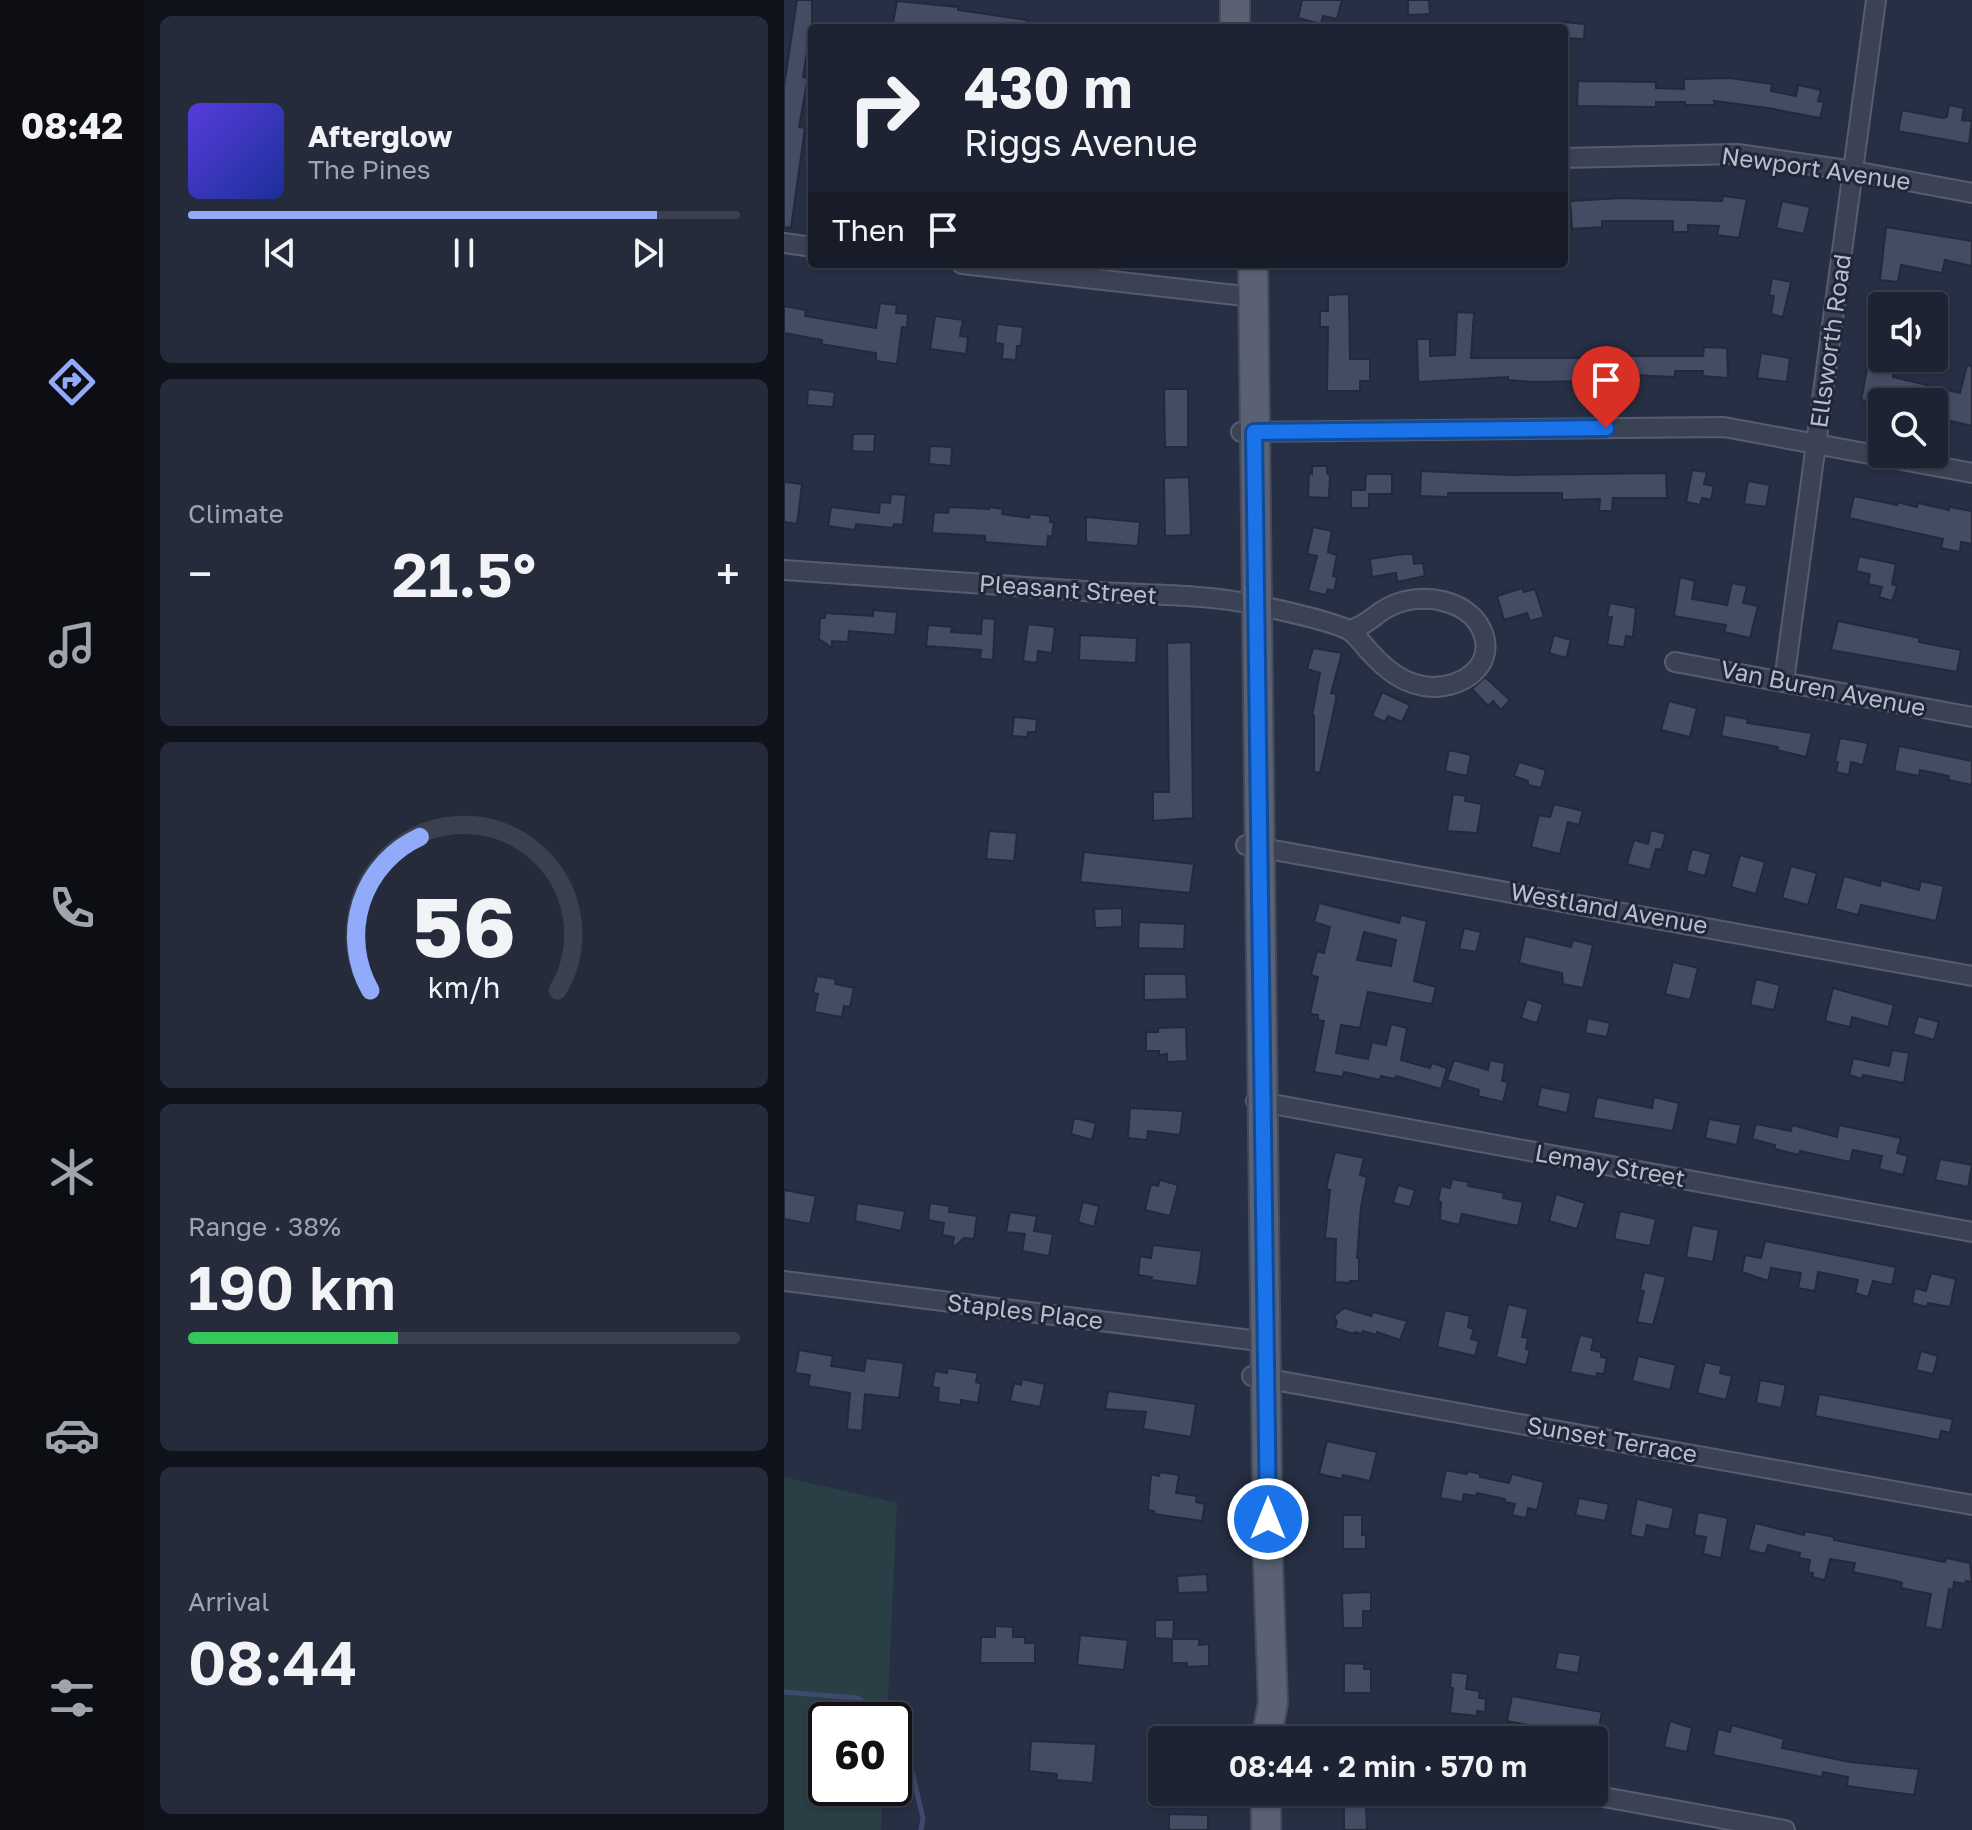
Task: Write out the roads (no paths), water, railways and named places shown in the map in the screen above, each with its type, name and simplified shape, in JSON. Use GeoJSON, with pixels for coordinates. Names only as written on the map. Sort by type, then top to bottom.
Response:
{"type":"FeatureCollection","features":[{"type":"Feature","properties":{"kind":"main road"},"geometry":{"type":"LineString","coordinates":[[1235,0],[1235,24]]}},
{"type":"Feature","properties":{"kind":"main road"},"geometry":{"type":"LineString","coordinates":[[1248,0],[1249,24]]}},
{"type":"Feature","properties":{"kind":"main road"},"geometry":{"type":"LineString","coordinates":[[1239,268],[1246,297],[1259,1342],[1274,1726]]}},
{"type":"Feature","properties":{"kind":"main road"},"geometry":{"type":"LineString","coordinates":[[1246,297],[1252,268]]}},
{"type":"Feature","properties":{"kind":"main road"},"geometry":{"type":"LineString","coordinates":[[1266,1806],[1266,1830]]}},
{"type":"Feature","properties":{"kind":"street","name":"Ellsworth Road"},"geometry":{"type":"LineString","coordinates":[[1784,681],[1876,0]]}},
{"type":"Feature","properties":{"kind":"street","name":"Newport Avenue"},"geometry":{"type":"LineString","coordinates":[[1568,158],[1738,154],[1972,193]]}},
{"type":"Feature","properties":{"kind":"street"},"geometry":{"type":"LineString","coordinates":[[784,243],[808,246]]}},
{"type":"Feature","properties":{"kind":"street"},"geometry":{"type":"LineString","coordinates":[[996,268],[1246,297]]}},
{"type":"Feature","properties":{"kind":"street"},"geometry":{"type":"LineString","coordinates":[[1248,432],[1724,427],[1972,473]]}},
{"type":"Feature","properties":{"kind":"street","name":"Pleasant Street"},"geometry":{"type":"LineString","coordinates":[[784,570],[1249,603],[1349,630]]}},
{"type":"Feature","properties":{"kind":"street"},"geometry":{"type":"LineString","coordinates":[[1440,600],[1456,605],[1479,624],[1484,638],[1484,653],[1479,667],[1460,681],[1439,687],[1419,685],[1401,679],[1385,668],[1349,630],[1368,623],[1382,610],[1401,602],[1440,600]]}},
{"type":"Feature","properties":{"kind":"street","name":"Van Buren Avenue"},"geometry":{"type":"LineString","coordinates":[[1675,662],[1972,717]]}},
{"type":"Feature","properties":{"kind":"street","name":"Westland Avenue"},"geometry":{"type":"LineString","coordinates":[[1253,846],[1972,976]]}},
{"type":"Feature","properties":{"kind":"street","name":"Lemay Street"},"geometry":{"type":"LineString","coordinates":[[1256,1101],[1972,1232]]}},
{"type":"Feature","properties":{"kind":"street","name":"Staples Place"},"geometry":{"type":"LineString","coordinates":[[784,1281],[1259,1342]]}},
{"type":"Feature","properties":{"kind":"street","name":"Sunset Terrace"},"geometry":{"type":"LineString","coordinates":[[1260,1377],[1972,1505]]}},
{"type":"Feature","properties":{"kind":"street"},"geometry":{"type":"LineString","coordinates":[[1608,1798],[1785,1830]]}},
{"type":"Feature","properties":{"kind":"waterway"},"geometry":{"type":"LineString","coordinates":[[784,1692],[858,1698],[864,1702]]}},
{"type":"Feature","properties":{"kind":"waterway"},"geometry":{"type":"LineString","coordinates":[[912,1772],[923,1818],[921,1830]]}}]}
